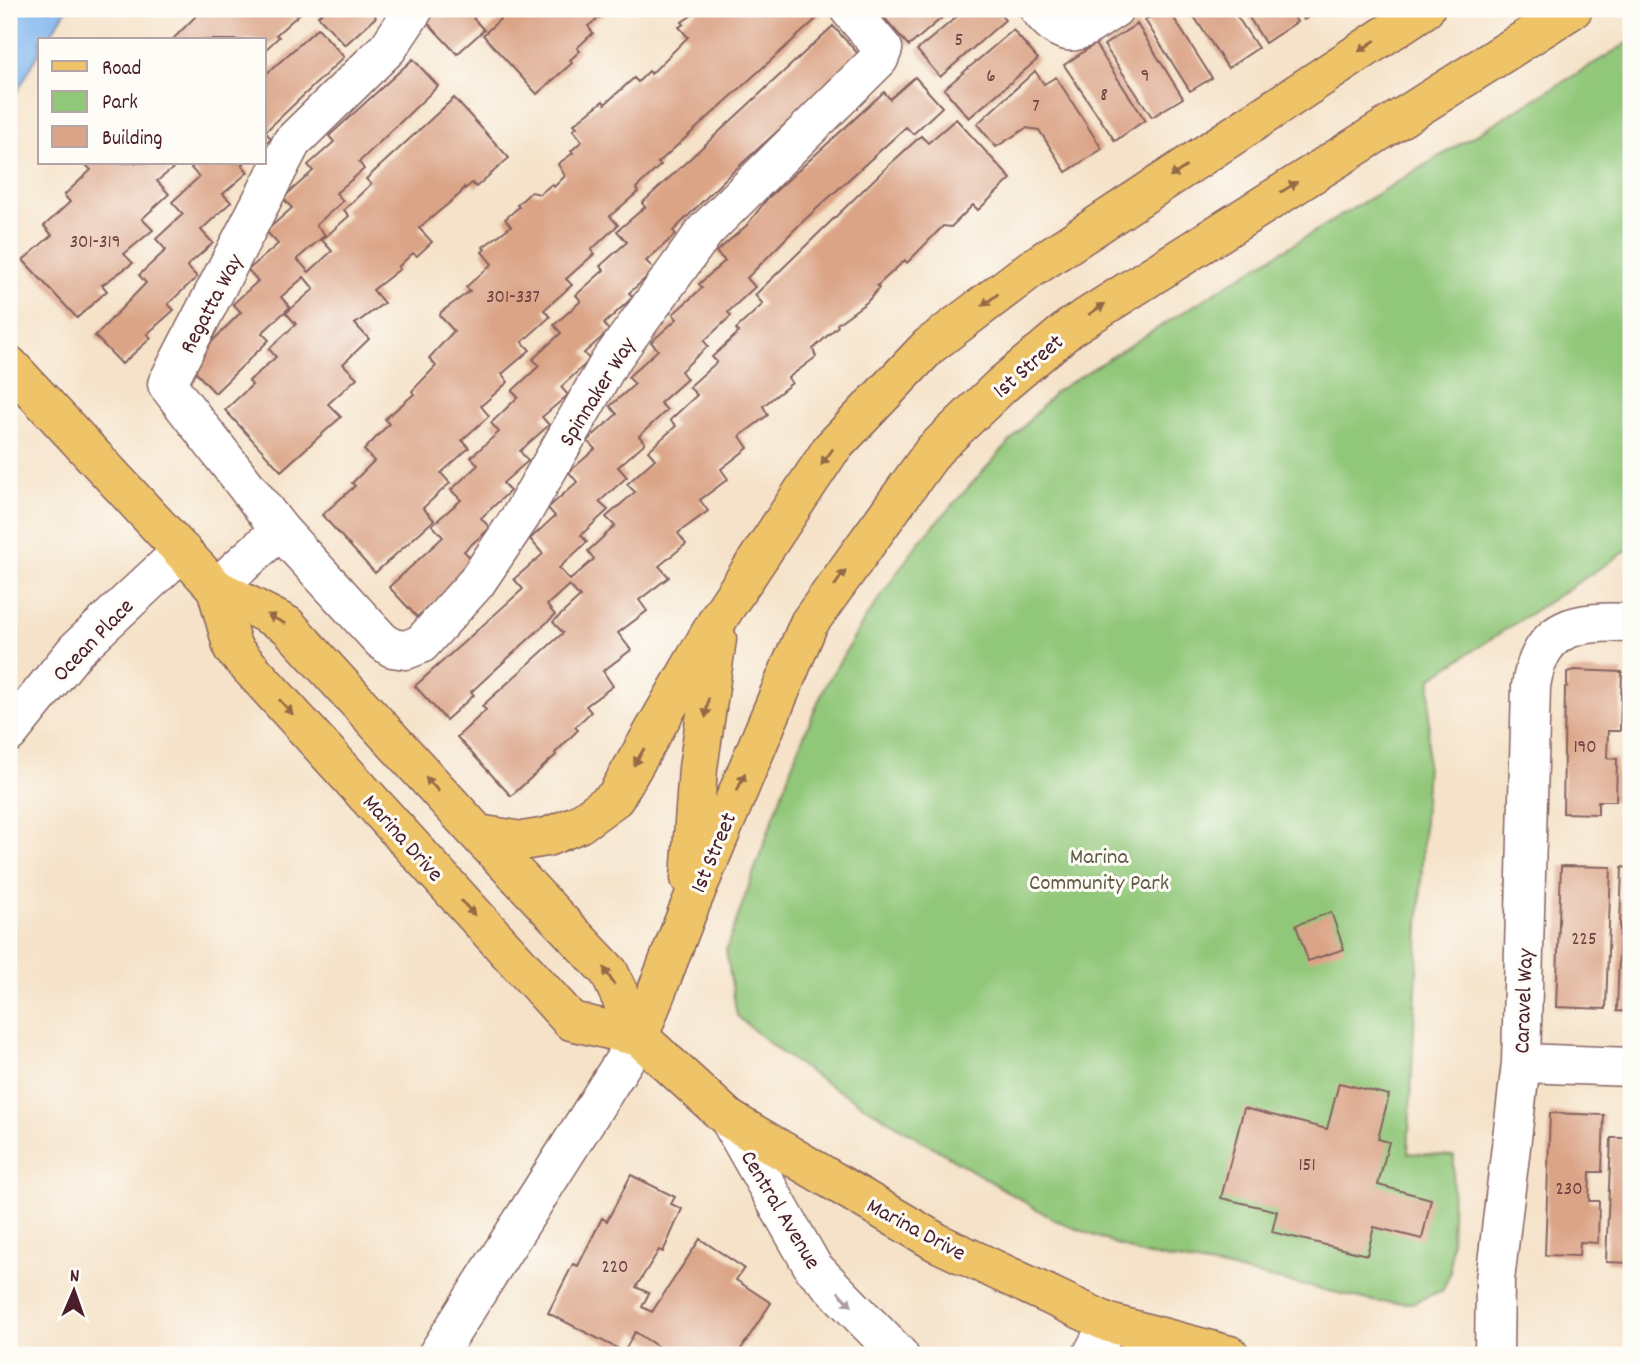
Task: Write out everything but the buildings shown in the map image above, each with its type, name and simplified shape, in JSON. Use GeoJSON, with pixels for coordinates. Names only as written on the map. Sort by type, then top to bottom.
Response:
{"type":"FeatureCollection","features":[{"type":"Feature","properties":{"kind":"main road","name":"1st Street"},"geometry":{"type":"LineString","coordinates":[[687,913],[698,768],[720,616],[831,449],[929,345],[1031,269],[1424,9]]}},
{"type":"Feature","properties":{"kind":"main road","name":"1st Street"},"geometry":{"type":"LineString","coordinates":[[639,1037],[687,913],[809,623],[934,450],[1002,385],[1071,327],[1573,9]]}},
{"type":"Feature","properties":{"kind":"main road","name":"Marina Drive"},"geometry":{"type":"LineString","coordinates":[[9,365],[216,588],[287,625],[478,834],[609,972],[639,1037],[729,1119],[1101,1339],[1230,1355]]}},
{"type":"Feature","properties":{"kind":"main road","name":"Marina Drive"},"geometry":{"type":"LineString","coordinates":[[216,588],[233,649],[571,1021],[639,1037]]}},
{"type":"Feature","properties":{"kind":"main road"},"geometry":{"type":"LineString","coordinates":[[478,834],[522,841],[547,837],[579,824],[615,798],[720,616]]}},
{"type":"Feature","properties":{"kind":"street","name":"Regatta Way"},"geometry":{"type":"LineString","coordinates":[[280,530],[167,384],[292,142],[388,48],[414,9]]}},
{"type":"Feature","properties":{"kind":"street","name":"Spinnaker Way"},"geometry":{"type":"LineString","coordinates":[[280,530],[381,640],[392,648],[405,650],[421,644],[477,583],[521,516],[609,363],[705,230],[879,59],[883,49],[849,9]]}},
{"type":"Feature","properties":{"kind":"street"},"geometry":{"type":"LineString","coordinates":[[1039,9],[1055,29],[1068,32],[1078,31],[1114,9]]}},
{"type":"Feature","properties":{"kind":"street"},"geometry":{"type":"LineString","coordinates":[[216,588],[280,530]]}},
{"type":"Feature","properties":{"kind":"street","name":"Ocean Place"},"geometry":{"type":"LineString","coordinates":[[9,733],[76,650],[182,551]]}},
{"type":"Feature","properties":{"kind":"street","name":"Caravel Way"},"geometry":{"type":"LineString","coordinates":[[1493,1355],[1495,1280],[1521,1063],[1531,686],[1534,666],[1544,647],[1559,633],[1578,624],[1631,623]]}},
{"type":"Feature","properties":{"kind":"street","name":"1st Street"},"geometry":{"type":"LineString","coordinates":[[437,1355],[639,1037]]}},
{"type":"Feature","properties":{"kind":"street"},"geometry":{"type":"LineString","coordinates":[[1521,1063],[1631,1067]]}},
{"type":"Feature","properties":{"kind":"street","name":"Central Avenue"},"geometry":{"type":"LineString","coordinates":[[729,1119],[814,1267],[899,1355]]}},
{"type":"Feature","properties":{"kind":"green space","name":"Marina Community Park"},"geometry":{"type":"Polygon","coordinates":[[[1631,41],[1631,548],[1431,678],[1408,1153],[1454,1156],[1450,1273],[1443,1290],[1412,1303],[1378,1302],[1225,1268],[1141,1254],[1055,1220],[826,1083],[780,1052],[737,1016],[726,950],[796,754],[825,686],[865,619],[918,543],[1055,392],[1254,268],[1631,41]]]}},
{"type":"Feature","properties":{"kind":"water"},"geometry":{"type":"Polygon","coordinates":[[[9,9],[67,9],[48,38],[38,38],[38,55],[9,106],[9,9]]]}}]}
